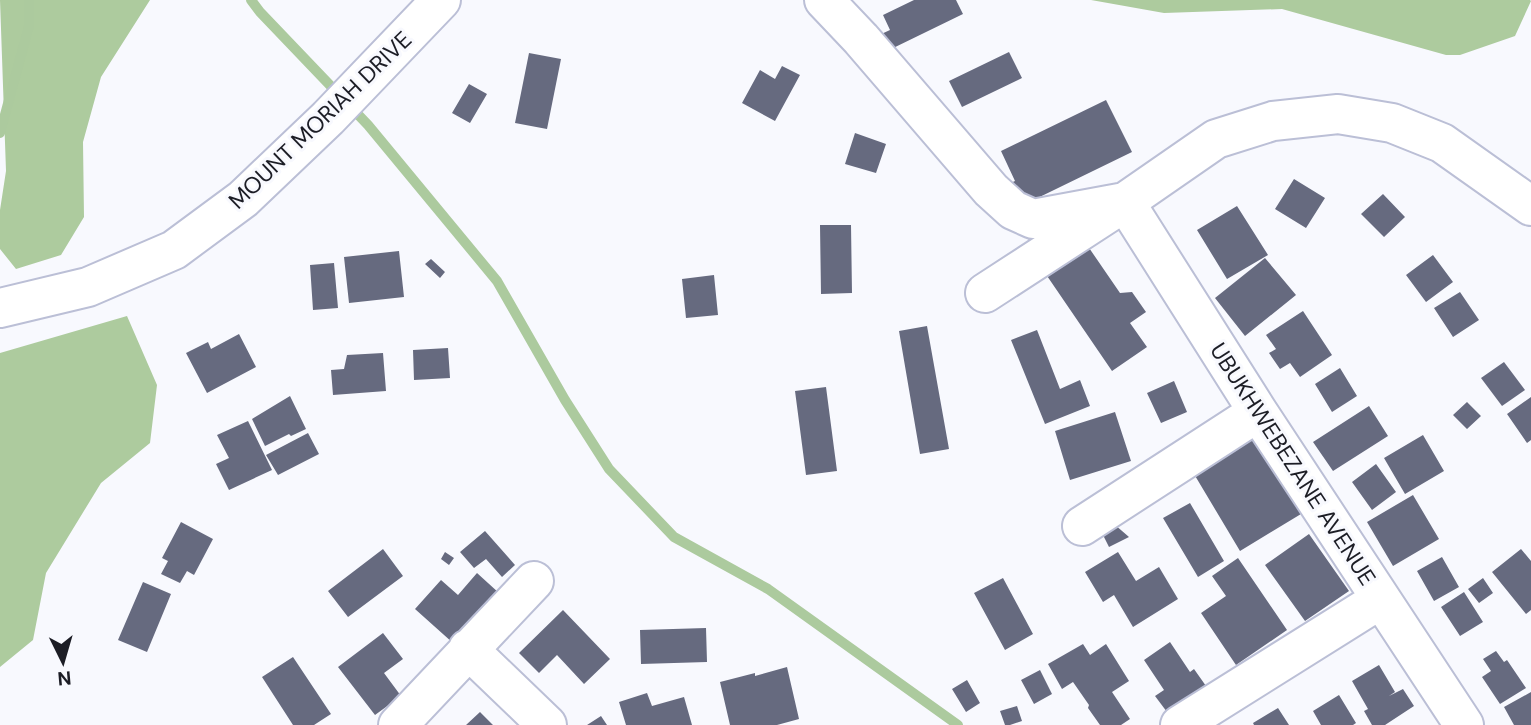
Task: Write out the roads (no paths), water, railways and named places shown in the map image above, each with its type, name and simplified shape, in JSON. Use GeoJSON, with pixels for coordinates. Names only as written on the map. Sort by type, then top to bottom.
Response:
{"type":"FeatureCollection","features":[{"type":"Feature","properties":{"kind":"street","name":"MOUNT MORIAH DRIVE"},"geometry":{"type":"LineString","coordinates":[[0,307],[88,287],[174,250],[243,199],[328,118],[441,0]]}},
{"type":"Feature","properties":{"kind":"street"},"geometry":{"type":"LineString","coordinates":[[824,0],[861,38],[991,190],[1013,210],[1033,219],[1125,202]]}},
{"type":"Feature","properties":{"kind":"street"},"geometry":{"type":"LineString","coordinates":[[985,293],[1216,139],[1273,121],[1338,114],[1392,123],[1442,144],[1531,206]]}},
{"type":"Feature","properties":{"kind":"street","name":"UBUKHWEBEZANE AVENUE"},"geometry":{"type":"LineString","coordinates":[[1125,202],[1258,412],[1464,725]]}},
{"type":"Feature","properties":{"kind":"street"},"geometry":{"type":"LineString","coordinates":[[1082,526],[1258,412]]}},
{"type":"Feature","properties":{"kind":"street"},"geometry":{"type":"LineString","coordinates":[[398,725],[534,581]]}},
{"type":"Feature","properties":{"kind":"street"},"geometry":{"type":"LineString","coordinates":[[1180,725],[1381,598]]}},
{"type":"Feature","properties":{"kind":"street"},"geometry":{"type":"LineString","coordinates":[[468,649],[547,725]]}},
{"type":"Feature","properties":{"kind":"waterway"},"geometry":{"type":"LineString","coordinates":[[0,133],[29,26],[29,0]]}},
{"type":"Feature","properties":{"kind":"waterway"},"geometry":{"type":"LineString","coordinates":[[251,0],[368,125],[497,281],[565,400],[609,469],[674,537],[768,589],[958,725]]}}]}
